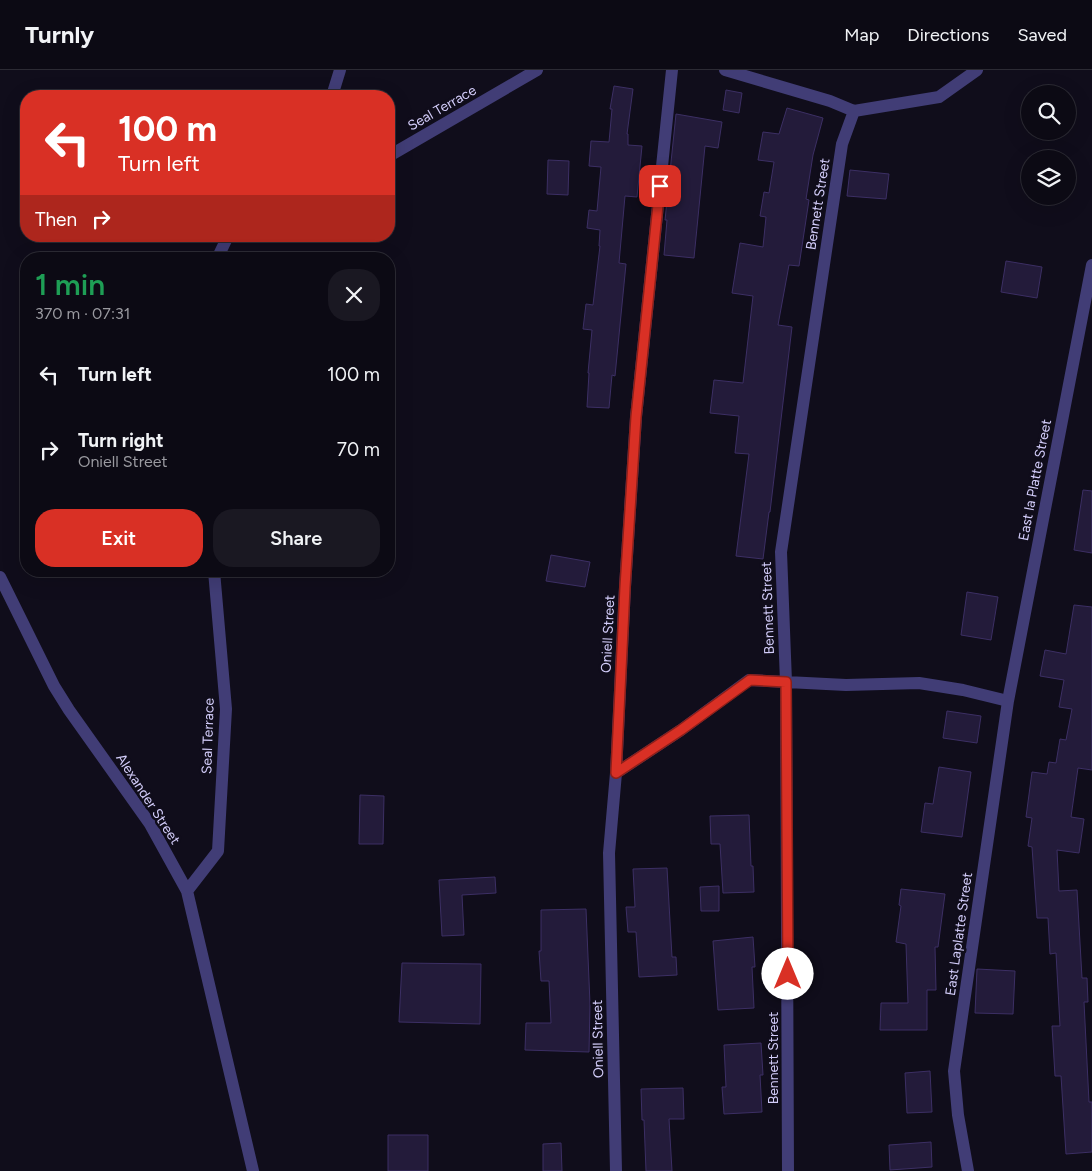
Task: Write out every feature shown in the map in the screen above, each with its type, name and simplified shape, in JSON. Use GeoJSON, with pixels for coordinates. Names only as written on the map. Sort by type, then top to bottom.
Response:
{"type":"FeatureCollection","features":[{"type":"Feature","properties":{"kind":"street"},"geometry":{"type":"LineString","coordinates":[[334,90],[340,70]]}},
{"type":"Feature","properties":{"kind":"street","name":"Seal Terrace"},"geometry":{"type":"LineString","coordinates":[[395,153],[537,70]]}},
{"type":"Feature","properties":{"kind":"street","name":"Oniell Street"},"geometry":{"type":"LineString","coordinates":[[616,1171],[609,853],[616,773],[636,417],[672,70]]}},
{"type":"Feature","properties":{"kind":"street"},"geometry":{"type":"LineString","coordinates":[[725,70],[830,101],[854,111],[939,97],[977,70]]}},
{"type":"Feature","properties":{"kind":"street","name":"Bennett Street"},"geometry":{"type":"LineString","coordinates":[[788,1171],[786,682],[781,552],[842,144],[854,111]]}},
{"type":"Feature","properties":{"kind":"street","name":"East la Platte Street"},"geometry":{"type":"LineString","coordinates":[[1008,701],[1092,265]]}},
{"type":"Feature","properties":{"kind":"street","name":"Seal Terrace"},"geometry":{"type":"LineString","coordinates":[[187,892],[218,852],[226,709],[215,577]]}},
{"type":"Feature","properties":{"kind":"street","name":"Alexander Street"},"geometry":{"type":"LineString","coordinates":[[0,578],[54,686],[150,824],[187,892],[253,1171]]}},
{"type":"Feature","properties":{"kind":"street"},"geometry":{"type":"LineString","coordinates":[[616,773],[681,730],[750,680],[846,685],[918,683],[963,690],[1008,701]]}},
{"type":"Feature","properties":{"kind":"street","name":"East Laplatte Street"},"geometry":{"type":"LineString","coordinates":[[968,1171],[958,1115],[954,1071],[1008,701]]}},
{"type":"Feature","properties":{"kind":"building"},"geometry":{"type":"Polygon","coordinates":[[[614,86],[633,89],[627,134],[628,145],[642,146],[637,197],[625,196],[619,263],[626,264],[615,376],[612,375],[609,408],[587,407],[592,330],[583,329],[586,304],[593,305],[600,246],[600,230],[587,228],[589,210],[597,211],[601,167],[589,166],[591,141],[609,142],[612,109],[610,109],[614,86]]]}},
{"type":"Feature","properties":{"kind":"building"},"geometry":{"type":"Polygon","coordinates":[[[726,90],[742,93],[739,113],[723,110],[726,90]]]}},
{"type":"Feature","properties":{"kind":"building"},"geometry":{"type":"Polygon","coordinates":[[[787,108],[823,118],[813,155],[806,199],[809,200],[799,266],[789,265],[778,325],[792,327],[763,559],[736,556],[749,454],[735,453],[739,416],[710,413],[714,380],[743,383],[753,296],[732,293],[740,243],[763,247],[766,217],[760,216],[764,192],[769,193],[774,162],[758,160],[763,132],[779,134],[787,108]]]}},
{"type":"Feature","properties":{"kind":"building"},"geometry":{"type":"Polygon","coordinates":[[[676,114],[722,122],[718,148],[705,146],[694,258],[664,255],[667,220],[665,220],[676,114]]]}},
{"type":"Feature","properties":{"kind":"building"},"geometry":{"type":"Polygon","coordinates":[[[548,160],[569,161],[568,195],[547,194],[548,160]]]}},
{"type":"Feature","properties":{"kind":"building"},"geometry":{"type":"Polygon","coordinates":[[[850,170],[889,174],[886,199],[847,196],[850,170]]]}},
{"type":"Feature","properties":{"kind":"building"},"geometry":{"type":"Polygon","coordinates":[[[1006,261],[1042,267],[1037,298],[1001,292],[1006,261]]]}},
{"type":"Feature","properties":{"kind":"building"},"geometry":{"type":"Polygon","coordinates":[[[1083,490],[1092,491],[1092,553],[1074,550],[1083,490]]]}},
{"type":"Feature","properties":{"kind":"building"},"geometry":{"type":"Polygon","coordinates":[[[551,555],[590,562],[585,587],[546,581],[551,555]]]}},
{"type":"Feature","properties":{"kind":"building"},"geometry":{"type":"Polygon","coordinates":[[[967,592],[998,597],[991,640],[961,635],[967,592]]]}},
{"type":"Feature","properties":{"kind":"building"},"geometry":{"type":"Polygon","coordinates":[[[1074,605],[1092,607],[1092,770],[1078,768],[1071,817],[1084,819],[1079,853],[1057,850],[1059,891],[1077,890],[1082,978],[1087,978],[1088,1002],[1084,1002],[1089,1102],[1092,1102],[1092,1152],[1066,1154],[1061,1076],[1055,1076],[1052,1026],[1060,1026],[1056,953],[1050,954],[1048,918],[1037,918],[1032,847],[1028,846],[1032,818],[1026,817],[1032,772],[1047,774],[1049,762],[1056,763],[1060,739],[1066,740],[1072,709],[1059,707],[1064,680],[1040,676],[1045,650],[1066,654],[1074,605]]]}},
{"type":"Feature","properties":{"kind":"building"},"geometry":{"type":"Polygon","coordinates":[[[947,711],[981,716],[977,743],[943,738],[947,711]]]}},
{"type":"Feature","properties":{"kind":"building"},"geometry":{"type":"Polygon","coordinates":[[[939,767],[971,772],[962,837],[921,832],[925,803],[933,804],[939,767]]]}},
{"type":"Feature","properties":{"kind":"building"},"geometry":{"type":"Polygon","coordinates":[[[360,795],[384,796],[383,844],[359,844],[360,795]]]}},
{"type":"Feature","properties":{"kind":"building"},"geometry":{"type":"Polygon","coordinates":[[[749,815],[754,892],[723,893],[720,844],[711,844],[710,816],[749,815]]]}},
{"type":"Feature","properties":{"kind":"building"},"geometry":{"type":"Polygon","coordinates":[[[667,868],[672,957],[676,957],[677,975],[639,977],[636,932],[628,932],[626,907],[635,907],[633,869],[667,868]]]}},
{"type":"Feature","properties":{"kind":"building"},"geometry":{"type":"Polygon","coordinates":[[[495,877],[496,893],[462,895],[464,935],[442,936],[439,880],[495,877]]]}},
{"type":"Feature","properties":{"kind":"building"},"geometry":{"type":"Polygon","coordinates":[[[719,886],[719,911],[701,911],[700,887],[719,886]]]}},
{"type":"Feature","properties":{"kind":"building"},"geometry":{"type":"Polygon","coordinates":[[[901,889],[945,894],[938,947],[935,947],[936,990],[927,990],[927,1030],[880,1030],[881,1003],[908,1003],[906,944],[896,942],[901,906],[899,905],[901,889]]]}},
{"type":"Feature","properties":{"kind":"building"},"geometry":{"type":"Polygon","coordinates":[[[586,909],[590,1004],[589,1052],[525,1050],[526,1023],[551,1023],[549,981],[541,981],[539,951],[541,951],[541,910],[586,909]]]}},
{"type":"Feature","properties":{"kind":"building"},"geometry":{"type":"Polygon","coordinates":[[[753,937],[755,967],[752,967],[754,1008],[718,1010],[713,941],[753,937]]]}},
{"type":"Feature","properties":{"kind":"building"},"geometry":{"type":"Polygon","coordinates":[[[402,963],[481,964],[480,1024],[399,1022],[402,963]]]}},
{"type":"Feature","properties":{"kind":"building"},"geometry":{"type":"Polygon","coordinates":[[[977,969],[1015,971],[1013,1014],[975,1013],[977,969]]]}},
{"type":"Feature","properties":{"kind":"building"},"geometry":{"type":"Polygon","coordinates":[[[761,1043],[763,1075],[760,1075],[762,1112],[724,1114],[722,1087],[726,1087],[724,1045],[761,1043]]]}},
{"type":"Feature","properties":{"kind":"building"},"geometry":{"type":"Polygon","coordinates":[[[930,1071],[932,1112],[907,1113],[905,1073],[930,1071]]]}},
{"type":"Feature","properties":{"kind":"building"},"geometry":{"type":"Polygon","coordinates":[[[683,1088],[684,1119],[669,1119],[672,1171],[646,1171],[641,1089],[683,1088]]]}},
{"type":"Feature","properties":{"kind":"building"},"geometry":{"type":"Polygon","coordinates":[[[388,1135],[428,1135],[428,1171],[388,1171],[388,1135]]]}},
{"type":"Feature","properties":{"kind":"building"},"geometry":{"type":"Polygon","coordinates":[[[931,1142],[932,1167],[890,1170],[889,1145],[931,1142]]]}},
{"type":"Feature","properties":{"kind":"building"},"geometry":{"type":"Polygon","coordinates":[[[561,1143],[562,1171],[543,1171],[543,1144],[561,1143]]]}},
{"type":"Feature","properties":{"kind":"route"},"geometry":{"type":"LineString","coordinates":[[660,186],[636,417],[616,773],[681,730],[750,680],[786,682],[788,974]]}}]}
